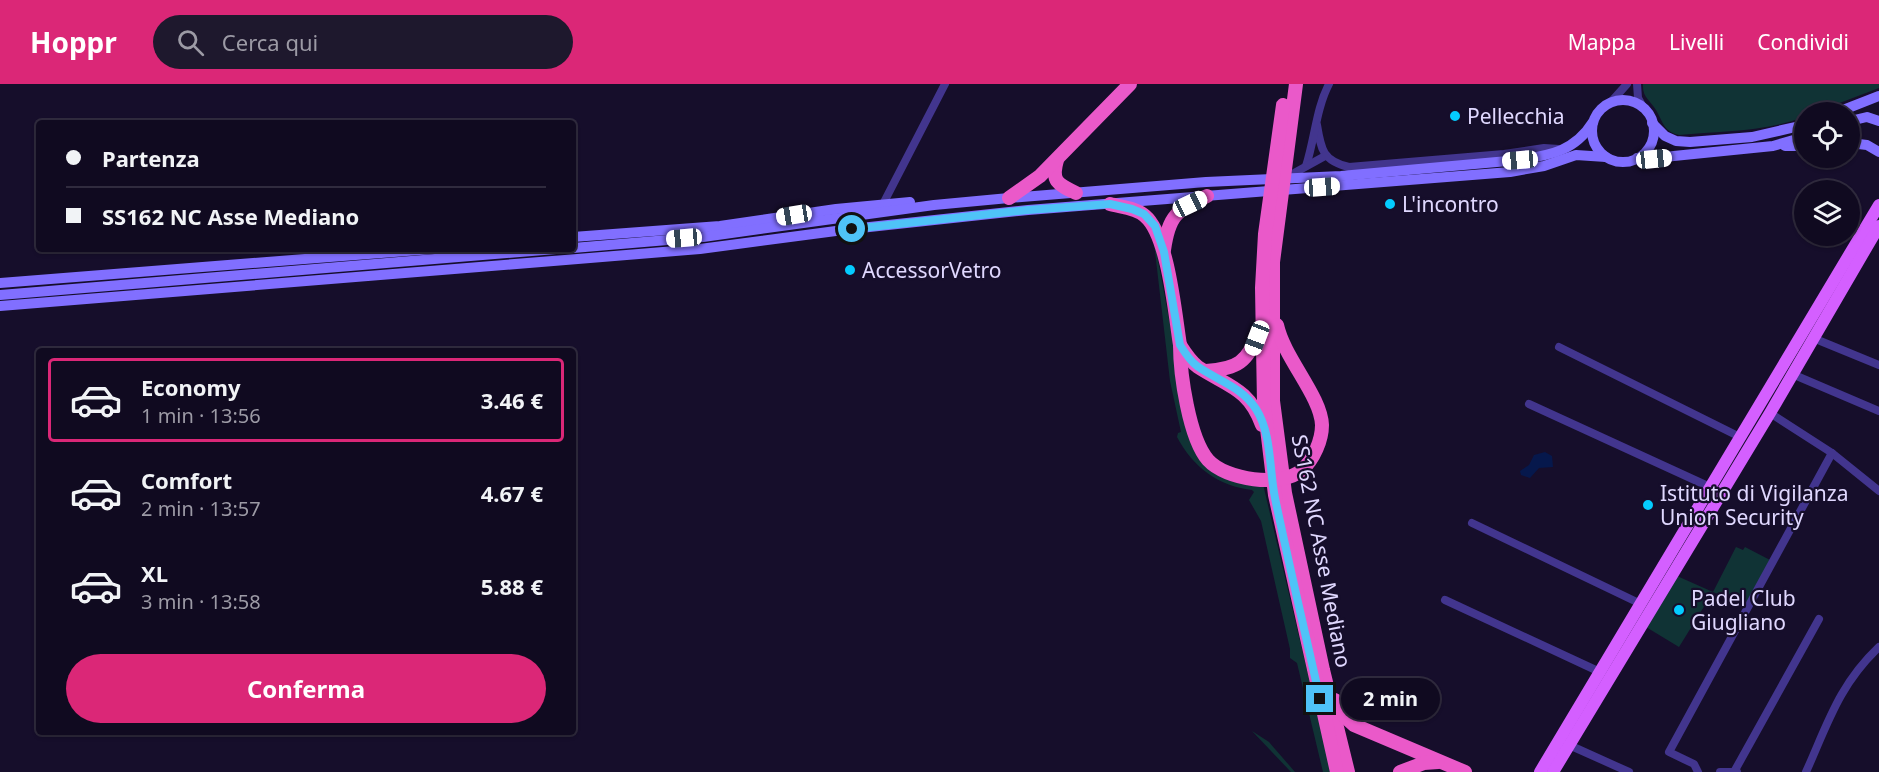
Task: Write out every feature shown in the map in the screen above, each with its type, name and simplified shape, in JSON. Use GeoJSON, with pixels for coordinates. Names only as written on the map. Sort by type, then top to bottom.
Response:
{"type":"FeatureCollection","features":[{"type":"Feature","properties":{"kind":"highway"},"geometry":{"type":"LineString","coordinates":[[1009,198],[1028,186],[1057,160],[1130,84]]}},
{"type":"Feature","properties":{"kind":"highway","name":"SS162 NC Asse Mediano"},"geometry":{"type":"LineString","coordinates":[[1287,84],[1284,134],[1270,235],[1261,326],[1267,439],[1275,465],[1337,772]]}},
{"type":"Feature","properties":{"kind":"highway","name":"SS162 NC Asse Mediano"},"geometry":{"type":"LineString","coordinates":[[1284,134],[1296,84]]}},
{"type":"Feature","properties":{"kind":"highway"},"geometry":{"type":"LineString","coordinates":[[1292,104],[1301,84]]}},
{"type":"Feature","properties":{"kind":"highway"},"geometry":{"type":"LineString","coordinates":[[1057,160],[1054,173],[1056,180],[1062,186],[1076,192]]}},
{"type":"Feature","properties":{"kind":"highway"},"geometry":{"type":"LineString","coordinates":[[1164,252],[1167,229],[1171,220],[1179,211],[1207,196]]}},
{"type":"Feature","properties":{"kind":"highway"},"geometry":{"type":"LineString","coordinates":[[1110,204],[1144,214],[1155,226],[1164,252],[1180,345],[1188,412],[1197,439],[1208,459],[1224,472],[1245,479],[1276,479],[1301,471],[1310,461],[1320,438],[1322,424],[1319,410],[1284,346],[1276,320],[1272,290]]}},
{"type":"Feature","properties":{"kind":"highway","name":"SS162 NC Asse Mediano"},"geometry":{"type":"LineString","coordinates":[[1270,235],[1275,465]]}},
{"type":"Feature","properties":{"kind":"highway"},"geometry":{"type":"LineString","coordinates":[[1206,370],[1223,370],[1237,365],[1247,357],[1261,326]]}},
{"type":"Feature","properties":{"kind":"highway"},"geometry":{"type":"LineString","coordinates":[[1180,345],[1198,367],[1231,384],[1245,395],[1257,411],[1267,439]]}},
{"type":"Feature","properties":{"kind":"highway","name":"SS162 NC Asse Mediano"},"geometry":{"type":"LineString","coordinates":[[1280,494],[1348,772]]}},
{"type":"Feature","properties":{"kind":"highway"},"geometry":{"type":"LineString","coordinates":[[1323,670],[1337,704],[1345,717],[1354,725],[1465,772]]}},
{"type":"Feature","properties":{"kind":"highway"},"geometry":{"type":"LineString","coordinates":[[1400,772],[1424,763],[1440,762]]}},
{"type":"Feature","properties":{"kind":"main road"},"geometry":{"type":"LineString","coordinates":[[1860,103],[1879,96]]}},
{"type":"Feature","properties":{"kind":"main road"},"geometry":{"type":"LineString","coordinates":[[576,237],[759,230],[934,205],[1009,198],[1520,160],[1542,157],[1579,141],[1597,114],[1611,102],[1627,100],[1643,107],[1652,123],[1665,136],[1676,141],[1690,142],[1752,136],[1794,127]]}},
{"type":"Feature","properties":{"kind":"main road"},"geometry":{"type":"LineString","coordinates":[[1860,119],[1867,117],[1879,121]]}},
{"type":"Feature","properties":{"kind":"main road"},"geometry":{"type":"LineString","coordinates":[[1593,122],[1594,142],[1606,157]]}},
{"type":"Feature","properties":{"kind":"main road"},"geometry":{"type":"LineString","coordinates":[[1637,158],[1651,143],[1654,133],[1652,123]]}},
{"type":"Feature","properties":{"kind":"main road"},"geometry":{"type":"LineString","coordinates":[[1773,146],[1794,140]]}},
{"type":"Feature","properties":{"kind":"main road"},"geometry":{"type":"LineString","coordinates":[[1860,144],[1867,145],[1879,152]]}},
{"type":"Feature","properties":{"kind":"main road"},"geometry":{"type":"LineString","coordinates":[[0,306],[690,250],[906,223],[1510,171],[1544,165],[1576,155],[1606,157],[1622,162],[1637,158],[1654,159],[1773,146],[1794,146]]}},
{"type":"Feature","properties":{"kind":"main road"},"geometry":{"type":"LineString","coordinates":[[690,250],[678,242],[677,233],[836,209],[909,202],[934,205]]}},
{"type":"Feature","properties":{"kind":"main road"},"geometry":{"type":"LineString","coordinates":[[1540,772],[1879,206]]}},
{"type":"Feature","properties":{"kind":"main road"},"geometry":{"type":"LineString","coordinates":[[1553,772],[1770,413],[1879,226]]}},
{"type":"Feature","properties":{"kind":"main road"},"geometry":{"type":"LineString","coordinates":[[576,248],[671,240],[682,234]]}},
{"type":"Feature","properties":{"kind":"main road"},"geometry":{"type":"LineString","coordinates":[[0,283],[394,252]]}},
{"type":"Feature","properties":{"kind":"main road"},"geometry":{"type":"LineString","coordinates":[[0,295],[520,252]]}},
{"type":"Feature","properties":{"kind":"street"},"geometry":{"type":"LineString","coordinates":[[883,204],[945,84]]}},
{"type":"Feature","properties":{"kind":"street"},"geometry":{"type":"LineString","coordinates":[[1306,166],[1317,125],[1318,109],[1329,84]]}},
{"type":"Feature","properties":{"kind":"street"},"geometry":{"type":"LineString","coordinates":[[1611,102],[1627,84]]}},
{"type":"Feature","properties":{"kind":"street"},"geometry":{"type":"LineString","coordinates":[[1637,84],[1638,98],[1643,107]]}},
{"type":"Feature","properties":{"kind":"street"},"geometry":{"type":"LineString","coordinates":[[1317,125],[1325,156],[1336,164],[1349,167],[1504,154],[1544,148],[1563,149]]}},
{"type":"Feature","properties":{"kind":"street"},"geometry":{"type":"LineString","coordinates":[[1284,179],[1325,156]]}},
{"type":"Feature","properties":{"kind":"street"},"geometry":{"type":"LineString","coordinates":[[1813,338],[1879,365]]}},
{"type":"Feature","properties":{"kind":"street"},"geometry":{"type":"LineString","coordinates":[[1559,347],[1740,437]]}},
{"type":"Feature","properties":{"kind":"street"},"geometry":{"type":"LineString","coordinates":[[1792,375],[1879,411]]}},
{"type":"Feature","properties":{"kind":"street"},"geometry":{"type":"LineString","coordinates":[[1529,404],[1710,487]]}},
{"type":"Feature","properties":{"kind":"street"},"geometry":{"type":"LineString","coordinates":[[1770,413],[1832,453],[1879,490]]}},
{"type":"Feature","properties":{"kind":"street"},"geometry":{"type":"LineString","coordinates":[[1698,772],[1694,764],[1669,752],[1832,453]]}},
{"type":"Feature","properties":{"kind":"street"},"geometry":{"type":"LineString","coordinates":[[1472,523],[1641,604]]}},
{"type":"Feature","properties":{"kind":"street"},"geometry":{"type":"LineString","coordinates":[[1445,600],[1600,672]]}},
{"type":"Feature","properties":{"kind":"street"},"geometry":{"type":"LineString","coordinates":[[1720,772],[1736,772],[1819,620]]}},
{"type":"Feature","properties":{"kind":"street"},"geometry":{"type":"LineString","coordinates":[[1806,772],[1836,702],[1857,670],[1879,647]]}},
{"type":"Feature","properties":{"kind":"street"},"geometry":{"type":"LineString","coordinates":[[1569,745],[1629,772]]}},
{"type":"Feature","properties":{"kind":"green space"},"geometry":{"type":"Polygon","coordinates":[[[1643,84],[1879,84],[1879,88],[1842,102],[1794,102],[1794,120],[1774,126],[1679,135],[1670,132],[1664,126],[1643,84]]]}},
{"type":"Feature","properties":{"kind":"green space"},"geometry":{"type":"Polygon","coordinates":[[[1153,234],[1176,356],[1202,456],[1263,484],[1331,772],[1323,772],[1297,663],[1290,658],[1290,649],[1261,521],[1249,500],[1254,492],[1228,484],[1208,473],[1183,448],[1177,437],[1181,432],[1170,381],[1153,234]]]}},
{"type":"Feature","properties":{"kind":"green space"},"geometry":{"type":"Polygon","coordinates":[[[1736,547],[1743,550],[1745,547],[1772,561],[1747,606],[1713,592],[1736,547]]]}},
{"type":"Feature","properties":{"kind":"green space","name":"Padel Club Giugliano"},"geometry":{"type":"Polygon","coordinates":[[[1677,576],[1713,592],[1679,647],[1646,627],[1677,576]]]}},
{"type":"Feature","properties":{"kind":"green space"},"geometry":{"type":"Polygon","coordinates":[[[1252,731],[1269,742],[1295,772],[1291,772],[1252,731]]]}},
{"type":"Feature","properties":{"kind":"shaded area"},"geometry":{"type":"Polygon","coordinates":[[[1545,452],[1552,456],[1553,467],[1539,468],[1530,478],[1521,475],[1520,471],[1529,465],[1534,455],[1545,452]]]}},
{"type":"Feature","properties":{"kind":"place","name":"Pellecchia"},"geometry":{"type":"Point","coordinates":[1455,116]}},
{"type":"Feature","properties":{"kind":"place","name":"L'incontro"},"geometry":{"type":"Point","coordinates":[1390,204]}},
{"type":"Feature","properties":{"kind":"place","name":"AccessorVetro"},"geometry":{"type":"Point","coordinates":[850,270]}},
{"type":"Feature","properties":{"kind":"place","name":"Istituto di Vigilanza Union Security"},"geometry":{"type":"Point","coordinates":[1648,505]}},
{"type":"Feature","properties":{"kind":"place","name":"Padel Club Giugliano"},"geometry":{"type":"Point","coordinates":[1679,610]}},
{"type":"Feature","properties":{"kind":"route"},"geometry":{"type":"LineString","coordinates":[[852,229],[1028,210],[1110,204],[1144,214],[1155,226],[1164,252],[1180,345],[1198,367],[1231,384],[1245,395],[1257,411],[1267,439],[1275,495],[1320,699]]}}]}
